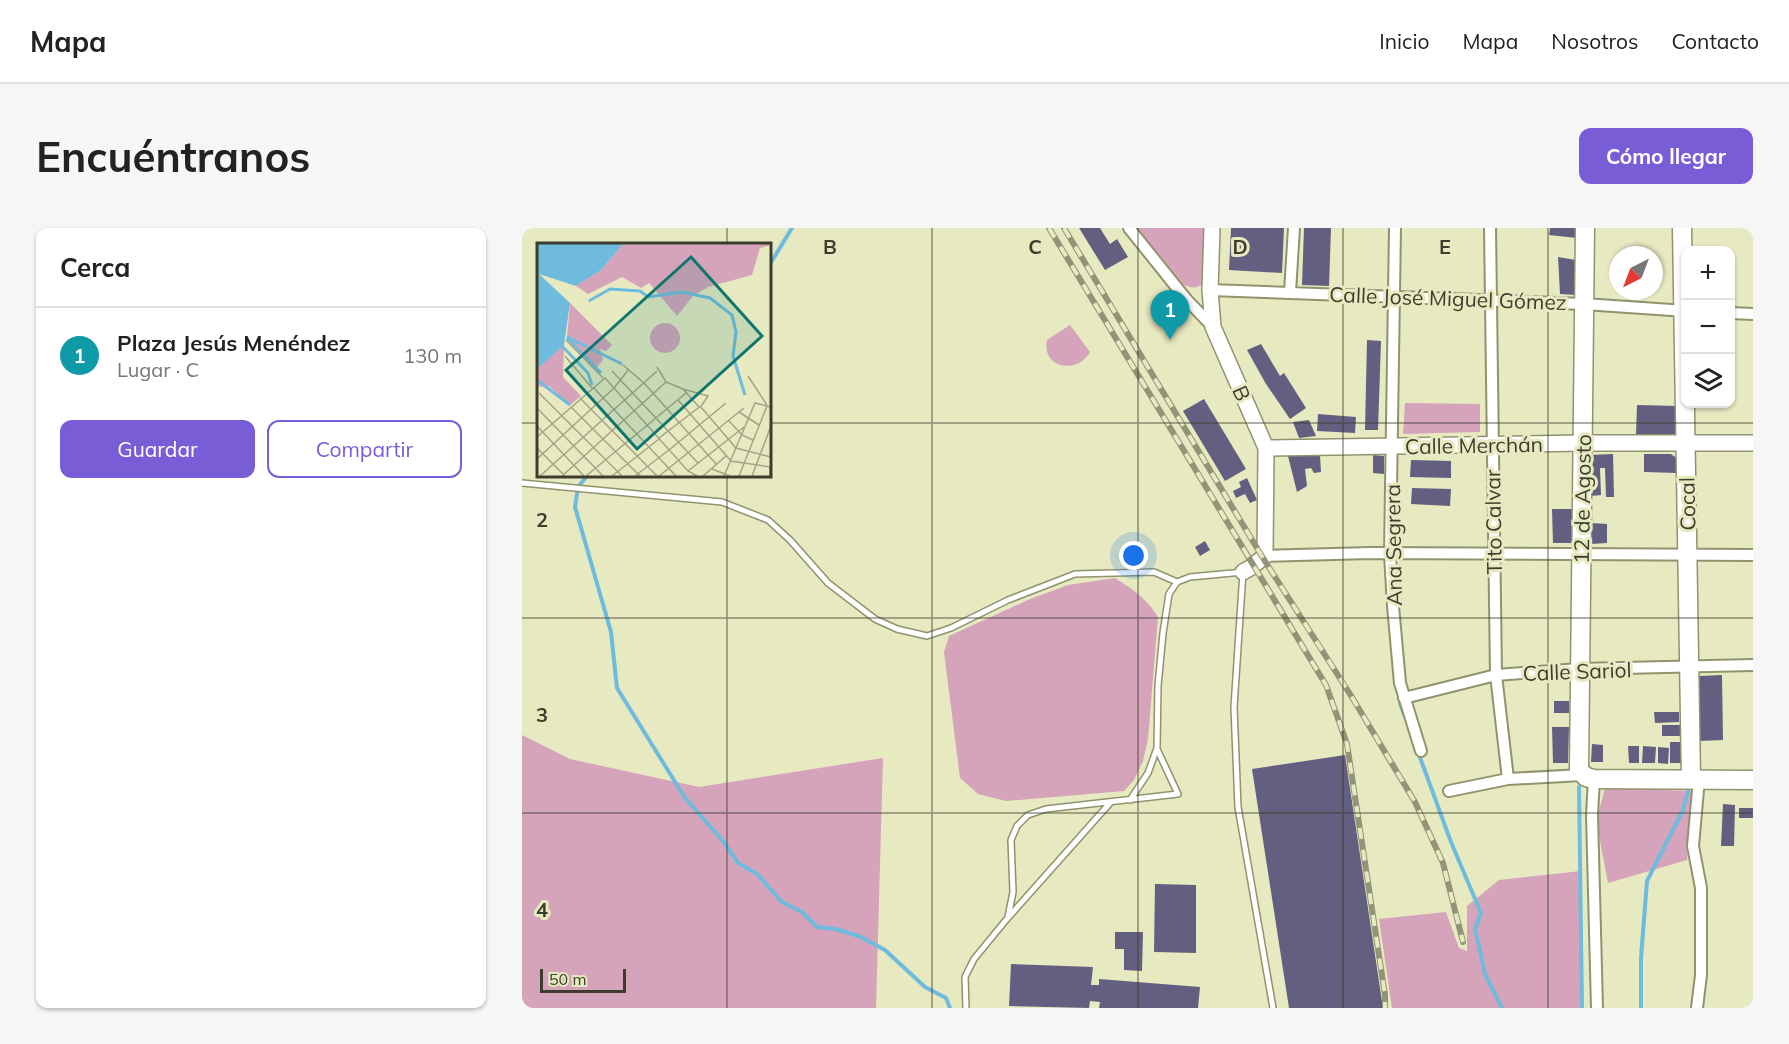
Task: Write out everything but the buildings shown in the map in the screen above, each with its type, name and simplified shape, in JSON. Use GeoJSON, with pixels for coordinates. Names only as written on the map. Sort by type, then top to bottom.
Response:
{"type":"FeatureCollection","features":[{"type":"Feature","properties":{"kind":"main road","name":"12 de Agosto"},"geometry":{"type":"LineString","coordinates":[[1585,228],[1579,669],[1585,775]]}},
{"type":"Feature","properties":{"kind":"main road","name":"Cocal"},"geometry":{"type":"LineString","coordinates":[[1682,228],[1684,300]]}},
{"type":"Feature","properties":{"kind":"main road","name":"Cocal"},"geometry":{"type":"LineString","coordinates":[[1685,354],[1695,779]]}},
{"type":"Feature","properties":{"kind":"main road"},"geometry":{"type":"LineString","coordinates":[[1585,775],[1753,780]]}},
{"type":"Feature","properties":{"kind":"street"},"geometry":{"type":"LineString","coordinates":[[1129,228],[1186,299],[1213,327]]}},
{"type":"Feature","properties":{"kind":"street","name":"B"},"geometry":{"type":"LineString","coordinates":[[1212,228],[1210,290],[1213,327],[1266,448],[1264,557]]}},
{"type":"Feature","properties":{"kind":"street"},"geometry":{"type":"LineString","coordinates":[[1290,292],[1294,228]]}},
{"type":"Feature","properties":{"kind":"street","name":"Ana Segrera"},"geometry":{"type":"LineString","coordinates":[[1395,228],[1390,554],[1400,683],[1421,751]]}},
{"type":"Feature","properties":{"kind":"street","name":"Tito Calvar"},"geometry":{"type":"LineString","coordinates":[[1490,228],[1496,675],[1508,779]]}},
{"type":"Feature","properties":{"kind":"street","name":"Calle José Miguel Gómez"},"geometry":{"type":"LineString","coordinates":[[1210,290],[1584,304],[1681,311]]}},
{"type":"Feature","properties":{"kind":"street"},"geometry":{"type":"LineString","coordinates":[[1735,313],[1753,314]]}},
{"type":"Feature","properties":{"kind":"street","name":"Calle Merchán"},"geometry":{"type":"LineString","coordinates":[[1266,448],[1753,443]]}},
{"type":"Feature","properties":{"kind":"street"},"geometry":{"type":"LineString","coordinates":[[1242,572],[1264,557],[1390,554],[1753,555]]}},
{"type":"Feature","properties":{"kind":"street","name":"Calle Sariol"},"geometry":{"type":"LineString","coordinates":[[1404,698],[1496,675],[1579,669],[1753,665]]}},
{"type":"Feature","properties":{"kind":"street"},"geometry":{"type":"LineString","coordinates":[[1449,791],[1508,779],[1585,775]]}},
{"type":"Feature","properties":{"kind":"street","name":"12 de Agosto"},"geometry":{"type":"LineString","coordinates":[[1585,775],[1592,815],[1596,1008]]}},
{"type":"Feature","properties":{"kind":"street","name":"Cocal"},"geometry":{"type":"LineString","coordinates":[[1695,779],[1693,846],[1701,888],[1701,975],[1697,1008]]}},
{"type":"Feature","properties":{"kind":"lane"},"geometry":{"type":"LineString","coordinates":[[522,483],[722,502],[768,520],[790,540],[828,583],[875,619],[897,629],[927,636],[951,628],[1008,600],[1075,573],[1154,572],[1177,582]]}},
{"type":"Feature","properties":{"kind":"lane"},"geometry":{"type":"LineString","coordinates":[[1130,800],[1148,773],[1157,748],[1158,686],[1169,594],[1177,582],[1190,577],[1242,572],[1234,707],[1238,807],[1273,1008]]}},
{"type":"Feature","properties":{"kind":"lane"},"geometry":{"type":"LineString","coordinates":[[1008,917],[1013,892],[1011,840],[1017,826],[1028,815],[1046,809],[1178,794],[1157,748]]}},
{"type":"Feature","properties":{"kind":"lane"},"geometry":{"type":"LineString","coordinates":[[966,1008],[965,977],[974,959],[1008,917],[1110,802]]}},
{"type":"Feature","properties":{"kind":"shaded area"},"geometry":{"type":"Polygon","coordinates":[[[1137,228],[1210,228],[1205,283],[1195,287],[1184,285],[1137,228]]]}},
{"type":"Feature","properties":{"kind":"shaded area"},"geometry":{"type":"Polygon","coordinates":[[[1070,325],[1090,352],[1077,364],[1070,366],[1055,362],[1050,357],[1047,340],[1070,325]]]}},
{"type":"Feature","properties":{"kind":"shaded area"},"geometry":{"type":"Polygon","coordinates":[[[1405,403],[1480,404],[1480,432],[1403,434],[1405,403]]]}},
{"type":"Feature","properties":{"kind":"shaded area"},"geometry":{"type":"Polygon","coordinates":[[[1115,578],[1139,595],[1158,617],[1148,739],[1143,761],[1134,780],[1124,791],[1006,801],[978,794],[960,778],[944,652],[949,636],[1030,599],[1068,585],[1115,578]]]}},
{"type":"Feature","properties":{"kind":"shaded area"},"geometry":{"type":"Polygon","coordinates":[[[522,735],[570,759],[699,787],[883,758],[876,1008],[522,1008],[522,735]]]}},
{"type":"Feature","properties":{"kind":"shaded area"},"geometry":{"type":"Polygon","coordinates":[[[1605,788],[1692,791],[1687,860],[1608,883],[1599,836],[1599,811],[1605,788]]]}},
{"type":"Feature","properties":{"kind":"shaded area"},"geometry":{"type":"Polygon","coordinates":[[[1581,871],[1581,1008],[1392,1008],[1379,919],[1446,912],[1459,948],[1467,951],[1467,906],[1499,880],[1581,871]]]}},
{"type":"Feature","properties":{"kind":"waterway"},"geometry":{"type":"LineString","coordinates":[[771,262],[792,228]]}},
{"type":"Feature","properties":{"kind":"waterway"},"geometry":{"type":"LineString","coordinates":[[586,477],[578,487],[575,507],[611,632],[617,688],[685,798],[723,841],[738,863],[757,874],[782,902],[802,912],[817,927],[835,929],[859,936],[885,950],[925,987],[946,998],[950,1008]]}},
{"type":"Feature","properties":{"kind":"waterway"},"geometry":{"type":"LineString","coordinates":[[1400,703],[1404,714]]}},
{"type":"Feature","properties":{"kind":"waterway"},"geometry":{"type":"LineString","coordinates":[[1418,752],[1451,842],[1481,913],[1475,929],[1485,974],[1502,1008]]}},
{"type":"Feature","properties":{"kind":"waterway"},"geometry":{"type":"LineString","coordinates":[[1579,787],[1582,1008]]}},
{"type":"Feature","properties":{"kind":"waterway"},"geometry":{"type":"LineString","coordinates":[[1641,1008],[1641,958],[1647,881],[1683,810],[1688,791]]}},
{"type":"Feature","properties":{"kind":"railway"},"geometry":{"type":"LineString","coordinates":[[1049,228],[1326,685],[1347,744],[1385,995],[1385,1008]]}},
{"type":"Feature","properties":{"kind":"railway"},"geometry":{"type":"LineString","coordinates":[[1064,228],[1263,558],[1350,694],[1415,802],[1443,863],[1463,942]]}},
{"type":"Feature","properties":{"kind":"place","name":"Plaza Jesús Menéndez"},"geometry":{"type":"Point","coordinates":[1170,340]}}]}
